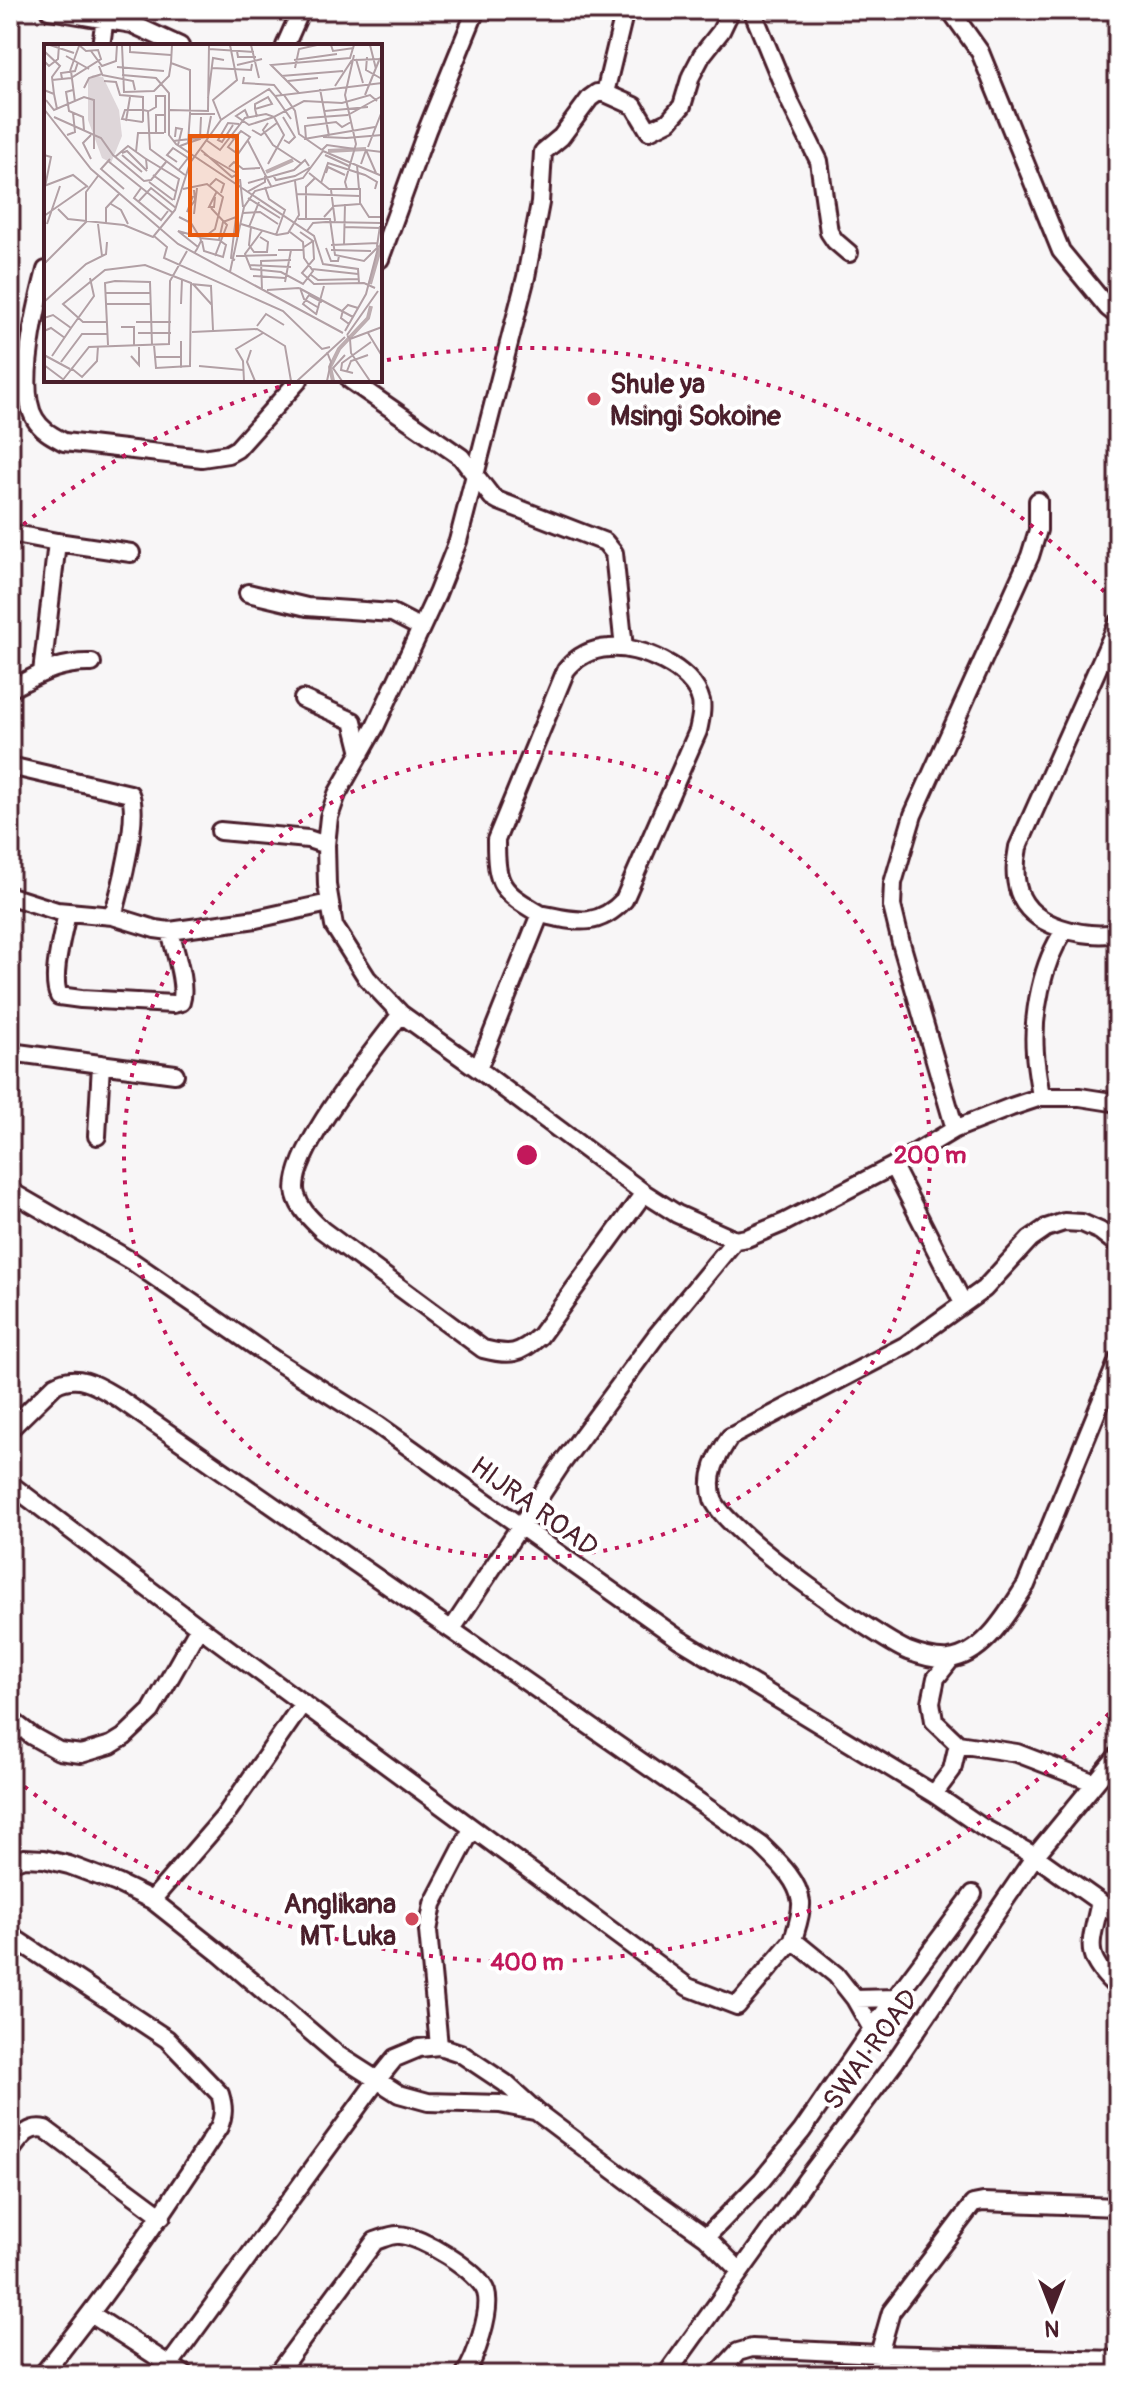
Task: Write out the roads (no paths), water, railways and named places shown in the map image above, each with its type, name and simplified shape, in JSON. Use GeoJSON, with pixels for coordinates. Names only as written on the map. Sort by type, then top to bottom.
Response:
{"type":"FeatureCollection","features":[{"type":"Feature","properties":{"kind":"street"},"geometry":{"type":"LineString","coordinates":[[49,10],[106,14],[176,44]]}},
{"type":"Feature","properties":{"kind":"street"},"geometry":{"type":"LineString","coordinates":[[286,44],[301,10]]}},
{"type":"Feature","properties":{"kind":"street"},"geometry":{"type":"LineString","coordinates":[[382,254],[427,130],[476,10]]}},
{"type":"Feature","properties":{"kind":"street"},"geometry":{"type":"LineString","coordinates":[[605,93],[625,10]]}},
{"type":"Feature","properties":{"kind":"street"},"geometry":{"type":"LineString","coordinates":[[731,10],[691,76],[682,106],[669,121],[649,131],[634,106],[605,93],[597,93],[561,137],[543,152],[534,238],[458,541],[421,628],[361,753],[337,794],[329,817],[326,845],[329,903],[334,926],[367,978],[401,1014],[644,1193],[677,1214],[735,1240],[785,1222],[893,1166],[955,1129],[1011,1107],[1041,1097],[1080,1097],[1118,1103]]}},
{"type":"Feature","properties":{"kind":"street"},"geometry":{"type":"LineString","coordinates":[[752,10],[790,102],[819,161],[829,232],[849,253]]}},
{"type":"Feature","properties":{"kind":"street"},"geometry":{"type":"LineString","coordinates":[[950,10],[980,52],[1061,251],[1118,316]]}},
{"type":"Feature","properties":{"kind":"street"},"geometry":{"type":"LineString","coordinates":[[101,44],[106,14]]}},
{"type":"Feature","properties":{"kind":"street"},"geometry":{"type":"LineString","coordinates":[[44,279],[32,331],[28,398],[34,418],[45,432],[64,442],[216,458],[237,449],[297,382]]}},
{"type":"Feature","properties":{"kind":"street"},"geometry":{"type":"LineString","coordinates":[[353,382],[461,457],[492,497],[611,547],[624,648]]}},
{"type":"Feature","properties":{"kind":"street"},"geometry":{"type":"LineString","coordinates":[[955,1129],[901,943],[892,906],[893,883],[913,815],[1030,556],[1038,530],[1038,501]]}},
{"type":"Feature","properties":{"kind":"street"},"geometry":{"type":"LineString","coordinates":[[10,533],[131,553]]}},
{"type":"Feature","properties":{"kind":"street"},"geometry":{"type":"LineString","coordinates":[[42,673],[57,542]]}},
{"type":"Feature","properties":{"kind":"street"},"geometry":{"type":"LineString","coordinates":[[248,593],[307,607],[392,613],[421,628]]}},
{"type":"Feature","properties":{"kind":"street"},"geometry":{"type":"LineString","coordinates":[[1118,623],[1018,847],[1015,863],[1019,892],[1040,918],[1064,931],[1091,935],[1118,933]]}},
{"type":"Feature","properties":{"kind":"street"},"geometry":{"type":"LineString","coordinates":[[624,648],[681,671],[691,682],[701,702],[698,731],[624,900],[612,912],[594,921],[572,921],[540,914],[506,892],[496,867],[496,840],[566,670],[579,656],[594,650],[624,648]]}},
{"type":"Feature","properties":{"kind":"street"},"geometry":{"type":"LineString","coordinates":[[10,689],[70,663],[92,663]]}},
{"type":"Feature","properties":{"kind":"street"},"geometry":{"type":"LineString","coordinates":[[303,699],[353,721],[361,753]]}},
{"type":"Feature","properties":{"kind":"street"},"geometry":{"type":"LineString","coordinates":[[10,766],[130,794],[133,806],[126,861],[113,916]]}},
{"type":"Feature","properties":{"kind":"street"},"geometry":{"type":"LineString","coordinates":[[220,831],[308,839],[326,845]]}},
{"type":"Feature","properties":{"kind":"street"},"geometry":{"type":"LineString","coordinates":[[10,896],[67,913],[113,916],[170,931],[256,919],[329,903]]}},
{"type":"Feature","properties":{"kind":"street"},"geometry":{"type":"LineString","coordinates":[[67,913],[57,966],[56,989],[59,996],[181,1002],[180,974],[170,931]]}},
{"type":"Feature","properties":{"kind":"street"},"geometry":{"type":"LineString","coordinates":[[478,1069],[540,914]]}},
{"type":"Feature","properties":{"kind":"street"},"geometry":{"type":"LineString","coordinates":[[1041,1097],[1034,1051],[1037,1015],[1043,980],[1064,931]]}},
{"type":"Feature","properties":{"kind":"street"},"geometry":{"type":"LineString","coordinates":[[401,1014],[318,1128],[298,1166],[295,1193],[305,1212],[322,1230],[483,1349],[515,1353],[540,1336],[644,1193]]}},
{"type":"Feature","properties":{"kind":"street"},"geometry":{"type":"LineString","coordinates":[[10,1052],[175,1074]]}},
{"type":"Feature","properties":{"kind":"street"},"geometry":{"type":"LineString","coordinates":[[97,1136],[101,1064]]}},
{"type":"Feature","properties":{"kind":"street"},"geometry":{"type":"LineString","coordinates":[[893,1166],[963,1303]]}},
{"type":"Feature","properties":{"kind":"street","name":"HIJRA ROAD"},"geometry":{"type":"LineString","coordinates":[[10,1191],[133,1262],[278,1362],[378,1425],[679,1639],[934,1794],[982,1827],[1035,1856],[1118,1915]]}},
{"type":"Feature","properties":{"kind":"street"},"geometry":{"type":"LineString","coordinates":[[1118,1245],[1100,1231],[1082,1223],[1064,1222],[1046,1228],[1030,1239],[984,1289],[906,1345],[730,1437],[715,1459],[710,1483],[714,1502],[731,1522],[814,1591],[852,1618],[906,1650],[930,1659],[951,1659],[986,1639],[1026,1585],[1118,1360]]}},
{"type":"Feature","properties":{"kind":"street"},"geometry":{"type":"LineString","coordinates":[[452,1629],[560,1466],[656,1336],[735,1240]]}},
{"type":"Feature","properties":{"kind":"street"},"geometry":{"type":"LineString","coordinates":[[10,1429],[34,1403],[63,1380],[91,1382],[118,1398],[761,1845],[782,1866],[800,1897],[801,1906],[793,1940],[737,2006],[695,1991],[199,1627],[10,1484]]}},
{"type":"Feature","properties":{"kind":"street"},"geometry":{"type":"LineString","coordinates":[[10,1719],[59,1751],[81,1754],[111,1745],[151,1711],[199,1627]]}},
{"type":"Feature","properties":{"kind":"street"},"geometry":{"type":"LineString","coordinates":[[951,1659],[936,1678],[931,1702],[934,1721],[958,1744],[1017,1753],[1095,1783]]}},
{"type":"Feature","properties":{"kind":"street"},"geometry":{"type":"LineString","coordinates":[[152,1900],[224,1817],[303,1703]]}},
{"type":"Feature","properties":{"kind":"street"},"geometry":{"type":"LineString","coordinates":[[934,1794],[952,1770],[958,1744]]}},
{"type":"Feature","properties":{"kind":"street","name":"SWAI ROAD"},"geometry":{"type":"LineString","coordinates":[[666,2375],[895,2062],[1035,1856],[1118,1755]]}},
{"type":"Feature","properties":{"kind":"street"},"geometry":{"type":"LineString","coordinates":[[439,2046],[429,1918],[433,1904],[472,1829]]}},
{"type":"Feature","properties":{"kind":"street"},"geometry":{"type":"LineString","coordinates":[[10,1863],[24,1858],[69,1865],[152,1900],[338,2055],[399,2094],[456,2104],[500,2104],[537,2112]]}},
{"type":"Feature","properties":{"kind":"street"},"geometry":{"type":"LineString","coordinates":[[706,2237],[762,2180],[802,2131],[872,2029],[973,1894]]}},
{"type":"Feature","properties":{"kind":"street"},"geometry":{"type":"LineString","coordinates":[[1100,1902],[1090,1945],[1091,1954],[1094,1963],[1118,1988]]}},
{"type":"Feature","properties":{"kind":"street"},"geometry":{"type":"LineString","coordinates":[[10,1940],[17,1940],[167,2039],[220,2094],[224,2106],[219,2127],[162,2216],[42,2375]]}},
{"type":"Feature","properties":{"kind":"street"},"geometry":{"type":"LineString","coordinates":[[793,1940],[836,1975],[855,1999],[872,2029]]}},
{"type":"Feature","properties":{"kind":"street"},"geometry":{"type":"LineString","coordinates":[[855,1999],[897,1998]]}},
{"type":"Feature","properties":{"kind":"street"},"geometry":{"type":"LineString","coordinates":[[166,2370],[378,2079],[395,2058],[419,2048],[439,2046],[460,2053],[505,2083],[537,2112],[706,2237],[740,2271]]}},
{"type":"Feature","properties":{"kind":"street"},"geometry":{"type":"LineString","coordinates":[[10,2152],[24,2133],[31,2129],[45,2129],[162,2216]]}},
{"type":"Feature","properties":{"kind":"street"},"geometry":{"type":"LineString","coordinates":[[879,2375],[879,2354],[891,2312],[973,2204],[1118,2207]]}},
{"type":"Feature","properties":{"kind":"street"},"geometry":{"type":"LineString","coordinates":[[276,2375],[375,2241],[398,2235],[429,2244],[476,2278],[486,2293],[485,2323],[472,2363],[464,2375]]}},
{"type":"Feature","properties":{"kind":"street"},"geometry":{"type":"LineString","coordinates":[[91,2314],[166,2370],[185,2375]]}},
{"type":"Feature","properties":{"kind":"street"},"geometry":{"type":"LineString","coordinates":[[717,2375],[738,2352],[752,2348],[879,2354],[1030,2367],[1118,2360]]}},
{"type":"Feature","properties":{"kind":"place","name":"Shule ya Msingi Sokoine"},"geometry":{"type":"Point","coordinates":[594,399]}},
{"type":"Feature","properties":{"kind":"place","name":"Anglikana MT Luka"},"geometry":{"type":"Point","coordinates":[412,1919]}}]}
